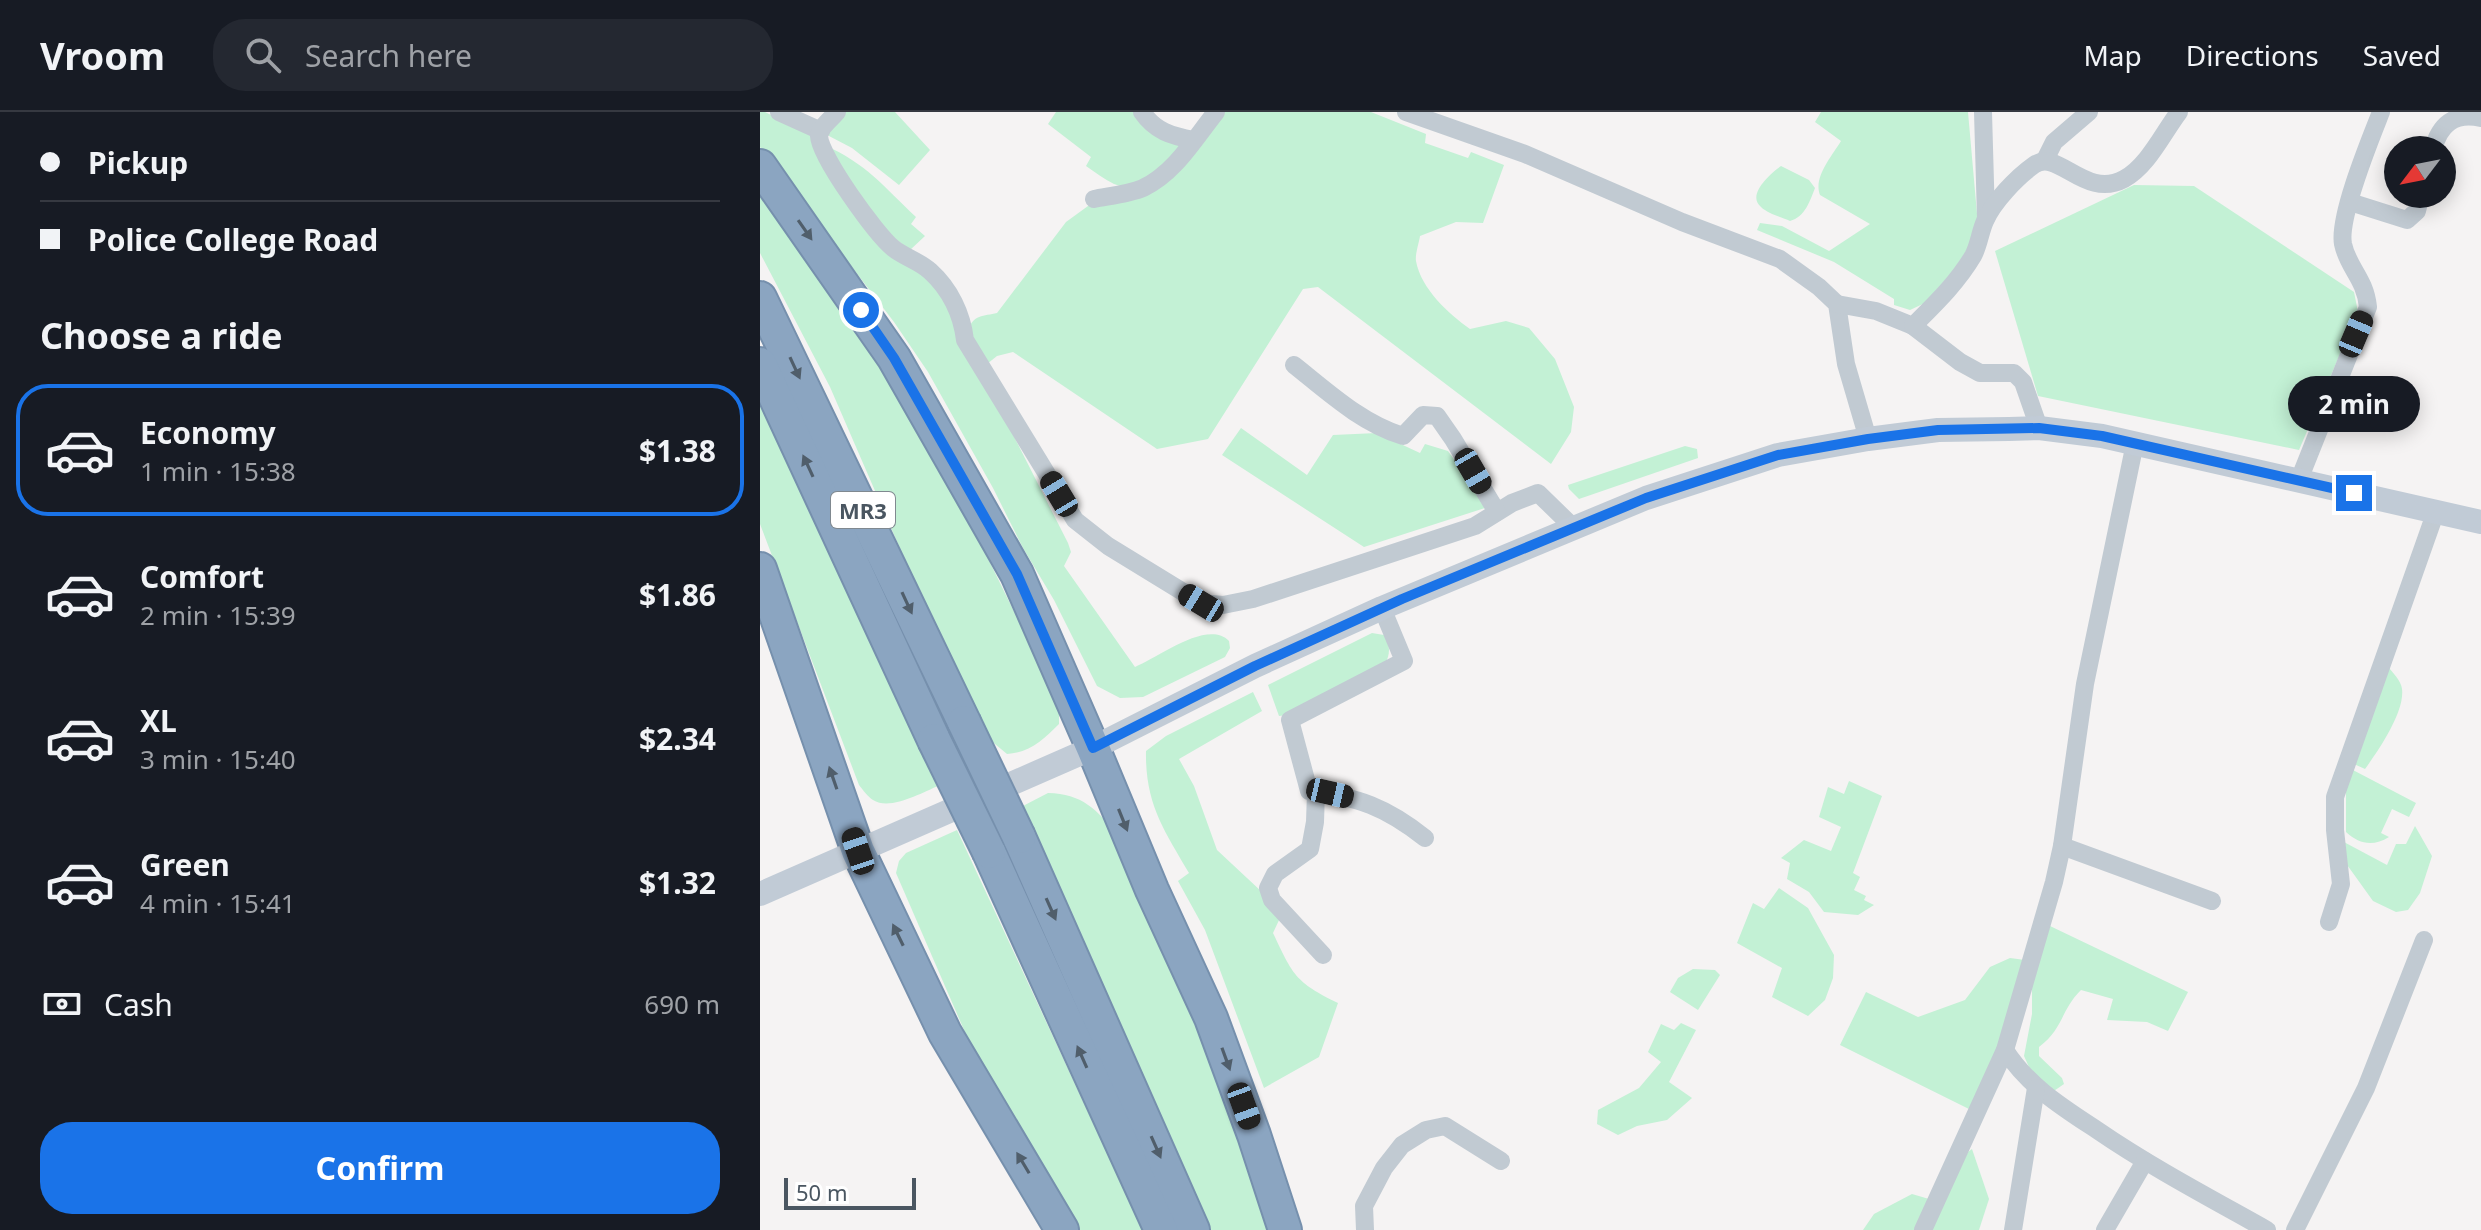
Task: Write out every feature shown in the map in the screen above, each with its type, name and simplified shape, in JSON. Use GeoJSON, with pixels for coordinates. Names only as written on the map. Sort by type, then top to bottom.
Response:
{"type":"FeatureCollection","features":[{"type":"Feature","properties":{"kind":"highway"},"geometry":{"type":"LineString","coordinates":[[760,166],[902,372],[1017,574],[1152,890],[1211,1018],[1285,1230]]}},
{"type":"Feature","properties":{"kind":"highway","name":"MR3"},"geometry":{"type":"LineString","coordinates":[[760,298],[1019,837],[1193,1230]]}},
{"type":"Feature","properties":{"kind":"highway","name":"MR3"},"geometry":{"type":"LineString","coordinates":[[760,364],[989,852],[1161,1230]]}},
{"type":"Feature","properties":{"kind":"highway"},"geometry":{"type":"LineString","coordinates":[[760,569],[858,851],[945,1033],[1062,1230]]}},
{"type":"Feature","properties":{"kind":"street"},"geometry":{"type":"LineString","coordinates":[[779,112],[821,131]]}},
{"type":"Feature","properties":{"kind":"street"},"geometry":{"type":"LineString","coordinates":[[837,112],[819,136],[839,179],[892,247],[930,271],[948,292],[962,317],[965,340],[1075,520],[1108,546],[1201,603],[1223,605],[1253,599],[1475,526],[1512,503],[1538,493],[1574,528]]}},
{"type":"Feature","properties":{"kind":"street"},"geometry":{"type":"LineString","coordinates":[[1142,112],[1150,124],[1171,136],[1194,140]]}},
{"type":"Feature","properties":{"kind":"street"},"geometry":{"type":"LineString","coordinates":[[1094,199],[1143,188],[1184,154],[1216,112]]}},
{"type":"Feature","properties":{"kind":"street"},"geometry":{"type":"LineString","coordinates":[[1406,112],[1438,118],[1682,222],[1780,259],[1837,304],[1876,311],[1913,326],[1960,362],[1980,373],[2014,373],[2023,382],[2039,428]]}},
{"type":"Feature","properties":{"kind":"street"},"geometry":{"type":"LineString","coordinates":[[1983,112],[1982,164],[1986,218]]}},
{"type":"Feature","properties":{"kind":"street"},"geometry":{"type":"LineString","coordinates":[[2045,160],[2054,142],[2089,112]]}},
{"type":"Feature","properties":{"kind":"street"},"geometry":{"type":"LineString","coordinates":[[1913,326],[1961,275],[1975,253],[1986,218],[2008,190],[2034,165],[2045,160],[2056,162],[2073,176],[2097,184],[2123,180],[2139,167],[2179,112]]}},
{"type":"Feature","properties":{"kind":"street"},"geometry":{"type":"LineString","coordinates":[[2299,480],[2368,307],[2366,290],[2344,247],[2342,233],[2359,167],[2381,112]]}},
{"type":"Feature","properties":{"kind":"street"},"geometry":{"type":"LineString","coordinates":[[2437,136],[2448,119],[2459,113],[2481,118]]}},
{"type":"Feature","properties":{"kind":"street"},"geometry":{"type":"LineString","coordinates":[[2350,202],[2400,220],[2407,220],[2418,208]]}},
{"type":"Feature","properties":{"kind":"street"},"geometry":{"type":"LineString","coordinates":[[1837,304],[1846,364],[1868,439]]}},
{"type":"Feature","properties":{"kind":"street"},"geometry":{"type":"LineString","coordinates":[[1294,365],[1355,413],[1383,430],[1403,436],[1409,426],[1423,415],[1437,416],[1497,512]]}},
{"type":"Feature","properties":{"kind":"street"},"geometry":{"type":"LineString","coordinates":[[760,894],[1093,748],[1255,666],[1382,608],[1646,498],[1778,455],[1938,430],[2039,428],[2135,443],[2481,522]]}},
{"type":"Feature","properties":{"kind":"street"},"geometry":{"type":"LineString","coordinates":[[1923,1230],[2005,1050],[2062,846],[2085,684],[2135,443]]}},
{"type":"Feature","properties":{"kind":"street"},"geometry":{"type":"LineString","coordinates":[[2329,922],[2341,884],[2335,797],[2436,511]]}},
{"type":"Feature","properties":{"kind":"street"},"geometry":{"type":"LineString","coordinates":[[1382,608],[1404,661],[1290,720],[1309,791],[1357,799],[1396,815],[1425,838]]}},
{"type":"Feature","properties":{"kind":"street"},"geometry":{"type":"LineString","coordinates":[[1316,792],[1310,849],[1275,874],[1268,888],[1272,900],[1283,914],[1323,955]]}},
{"type":"Feature","properties":{"kind":"street"},"geometry":{"type":"LineString","coordinates":[[2062,846],[2212,901]]}},
{"type":"Feature","properties":{"kind":"street"},"geometry":{"type":"LineString","coordinates":[[2295,1230],[2366,1088],[2424,940]]}},
{"type":"Feature","properties":{"kind":"street"},"geometry":{"type":"LineString","coordinates":[[2005,1050],[2036,1088],[2145,1161],[2267,1230]]}},
{"type":"Feature","properties":{"kind":"street"},"geometry":{"type":"LineString","coordinates":[[2013,1230],[2036,1088]]}},
{"type":"Feature","properties":{"kind":"street"},"geometry":{"type":"LineString","coordinates":[[1365,1230],[1364,1206],[1384,1168],[1402,1145],[1426,1130],[1445,1126],[1501,1161]]}},
{"type":"Feature","properties":{"kind":"street"},"geometry":{"type":"LineString","coordinates":[[2105,1230],[2145,1161]]}},
{"type":"Feature","properties":{"kind":"green space"},"geometry":{"type":"Polygon","coordinates":[[[760,112],[813,136],[824,164],[937,285],[1068,543],[1071,552],[1064,566],[1135,667],[1182,642],[1208,635],[1220,635],[1229,641],[1230,648],[1225,657],[1143,697],[1120,698],[1097,686],[1054,600],[928,372],[894,322],[760,147],[760,112]]]}},
{"type":"Feature","properties":{"kind":"green space"},"geometry":{"type":"Polygon","coordinates":[[[842,112],[895,112],[930,150],[899,185],[852,148],[829,136],[827,133],[842,112]]]}},
{"type":"Feature","properties":{"kind":"green space"},"geometry":{"type":"Polygon","coordinates":[[[1056,112],[1136,112],[1184,144],[1162,168],[1144,181],[1125,186],[1114,184],[1086,166],[1091,157],[1048,124],[1056,112]]]}},
{"type":"Feature","properties":{"kind":"green space"},"geometry":{"type":"Polygon","coordinates":[[[1224,112],[1371,112],[1426,134],[1425,143],[1468,158],[1471,152],[1504,165],[1483,223],[1456,222],[1420,236],[1416,261],[1430,291],[1470,329],[1506,321],[1529,328],[1555,359],[1574,407],[1571,432],[1551,464],[1318,287],[1303,289],[1208,439],[1157,449],[1013,352],[997,356],[987,364],[969,330],[973,321],[997,313],[1066,222],[1099,198],[1137,192],[1224,112]]]}},
{"type":"Feature","properties":{"kind":"green space"},"geometry":{"type":"Polygon","coordinates":[[[1821,112],[1968,112],[1978,225],[1953,271],[1925,303],[1910,310],[1894,305],[1894,299],[1834,262],[1757,230],[1760,223],[1782,226],[1829,251],[1870,224],[1820,195],[1821,174],[1841,141],[1815,122],[1821,112]]]}},
{"type":"Feature","properties":{"kind":"green space"},"geometry":{"type":"Polygon","coordinates":[[[824,145],[874,176],[916,217],[911,224],[925,236],[910,250],[885,231],[824,145]]]}},
{"type":"Feature","properties":{"kind":"green space"},"geometry":{"type":"Polygon","coordinates":[[[1781,166],[1809,180],[1815,188],[1803,212],[1790,221],[1767,212],[1756,197],[1762,185],[1781,166]]]}},
{"type":"Feature","properties":{"kind":"green space"},"geometry":{"type":"Polygon","coordinates":[[[2134,185],[2194,186],[2354,292],[2358,312],[2299,450],[2038,396],[1995,251],[2134,185]]]}},
{"type":"Feature","properties":{"kind":"green space"},"geometry":{"type":"Polygon","coordinates":[[[760,196],[860,334],[916,421],[972,526],[1059,703],[1059,724],[1030,748],[1007,754],[983,734],[830,387],[760,253],[760,196]]]}},
{"type":"Feature","properties":{"kind":"green space"},"geometry":{"type":"Polygon","coordinates":[[[760,394],[847,577],[938,786],[906,800],[880,803],[871,799],[859,785],[760,524],[760,394]]]}},
{"type":"Feature","properties":{"kind":"green space"},"geometry":{"type":"Polygon","coordinates":[[[1241,428],[1307,475],[1333,435],[1377,433],[1420,453],[1425,444],[1448,451],[1488,507],[1364,547],[1222,455],[1241,428]]]}},
{"type":"Feature","properties":{"kind":"green space"},"geometry":{"type":"Polygon","coordinates":[[[1685,446],[1697,449],[1698,458],[1579,499],[1569,489],[1568,485],[1685,446]]]}},
{"type":"Feature","properties":{"kind":"green space"},"geometry":{"type":"Polygon","coordinates":[[[1372,633],[1384,635],[1388,643],[1385,665],[1288,715],[1279,716],[1268,685],[1372,633]]]}},
{"type":"Feature","properties":{"kind":"green space"},"geometry":{"type":"Polygon","coordinates":[[[2389,668],[2400,683],[2402,698],[2390,731],[2365,769],[2354,764],[2389,668]]]}},
{"type":"Feature","properties":{"kind":"green space"},"geometry":{"type":"Polygon","coordinates":[[[1253,692],[1262,711],[1179,759],[1194,786],[1217,850],[1262,892],[1280,918],[1273,933],[1291,968],[1304,983],[1338,1003],[1319,1057],[1264,1088],[1205,930],[1178,881],[1189,873],[1153,802],[1146,751],[1166,736],[1253,692]]]}},
{"type":"Feature","properties":{"kind":"green space"},"geometry":{"type":"Polygon","coordinates":[[[2351,769],[2416,803],[2409,817],[2392,809],[2381,833],[2389,837],[2366,843],[2346,832],[2346,785],[2351,769]]]}},
{"type":"Feature","properties":{"kind":"green space"},"geometry":{"type":"Polygon","coordinates":[[[1849,781],[1882,796],[1853,873],[1860,877],[1854,890],[1874,905],[1858,915],[1824,912],[1809,892],[1787,879],[1790,863],[1781,858],[1804,840],[1831,851],[1841,827],[1819,817],[1828,787],[1844,794],[1849,781]]]}},
{"type":"Feature","properties":{"kind":"green space"},"geometry":{"type":"Polygon","coordinates":[[[1048,793],[1070,796],[1088,805],[1110,826],[1128,852],[1201,1030],[1270,1230],[1211,1230],[1100,997],[1021,807],[1048,793]]]}},
{"type":"Feature","properties":{"kind":"green space"},"geometry":{"type":"Polygon","coordinates":[[[2415,826],[2432,856],[2420,893],[2408,910],[2396,912],[2373,901],[2345,862],[2342,841],[2387,865],[2396,844],[2406,844],[2415,826]]]}},
{"type":"Feature","properties":{"kind":"green space"},"geometry":{"type":"Polygon","coordinates":[[[957,830],[1143,1230],[1077,1230],[974,1053],[896,873],[899,861],[906,853],[957,830]]]}},
{"type":"Feature","properties":{"kind":"green space"},"geometry":{"type":"Polygon","coordinates":[[[1779,888],[1808,908],[1834,955],[1833,978],[1825,1000],[1808,1016],[1772,997],[1782,968],[1737,943],[1753,903],[1764,909],[1779,888]]]}},
{"type":"Feature","properties":{"kind":"green space"},"geometry":{"type":"Polygon","coordinates":[[[2050,926],[2188,992],[2168,1031],[2147,1022],[2107,1020],[2113,999],[2081,990],[2053,1033],[2039,1047],[2039,1056],[2062,1078],[2064,1084],[2051,1093],[2029,1067],[2024,1056],[2032,1014],[2032,983],[2050,926]]]}},
{"type":"Feature","properties":{"kind":"green space"},"geometry":{"type":"Polygon","coordinates":[[[2010,958],[2025,960],[2017,998],[1973,1111],[1840,1045],[1866,992],[1918,1017],[1965,1000],[1990,967],[2010,958]]]}},
{"type":"Feature","properties":{"kind":"green space"},"geometry":{"type":"Polygon","coordinates":[[[1693,969],[1715,970],[1720,975],[1698,1010],[1670,992],[1678,978],[1693,969]]]}},
{"type":"Feature","properties":{"kind":"green space"},"geometry":{"type":"Polygon","coordinates":[[[1681,1023],[1696,1030],[1669,1082],[1692,1098],[1667,1120],[1637,1126],[1618,1135],[1597,1124],[1598,1110],[1639,1088],[1661,1062],[1648,1052],[1661,1024],[1674,1030],[1681,1023]]]}},
{"type":"Feature","properties":{"kind":"green space"},"geometry":{"type":"Polygon","coordinates":[[[1972,1149],[1989,1199],[1979,1230],[1931,1230],[1968,1152],[1972,1149]]]}},
{"type":"Feature","properties":{"kind":"green space"},"geometry":{"type":"Polygon","coordinates":[[[1912,1194],[1929,1199],[1915,1230],[1863,1230],[1874,1214],[1912,1194]]]}},
{"type":"Feature","properties":{"kind":"route"},"geometry":{"type":"LineString","coordinates":[[861,310],[894,358],[1017,574],[1093,748],[1255,666],[1402,599],[1646,498],[1778,455],[1938,430],[2039,428],[2102,436],[2354,493]]}}]}
